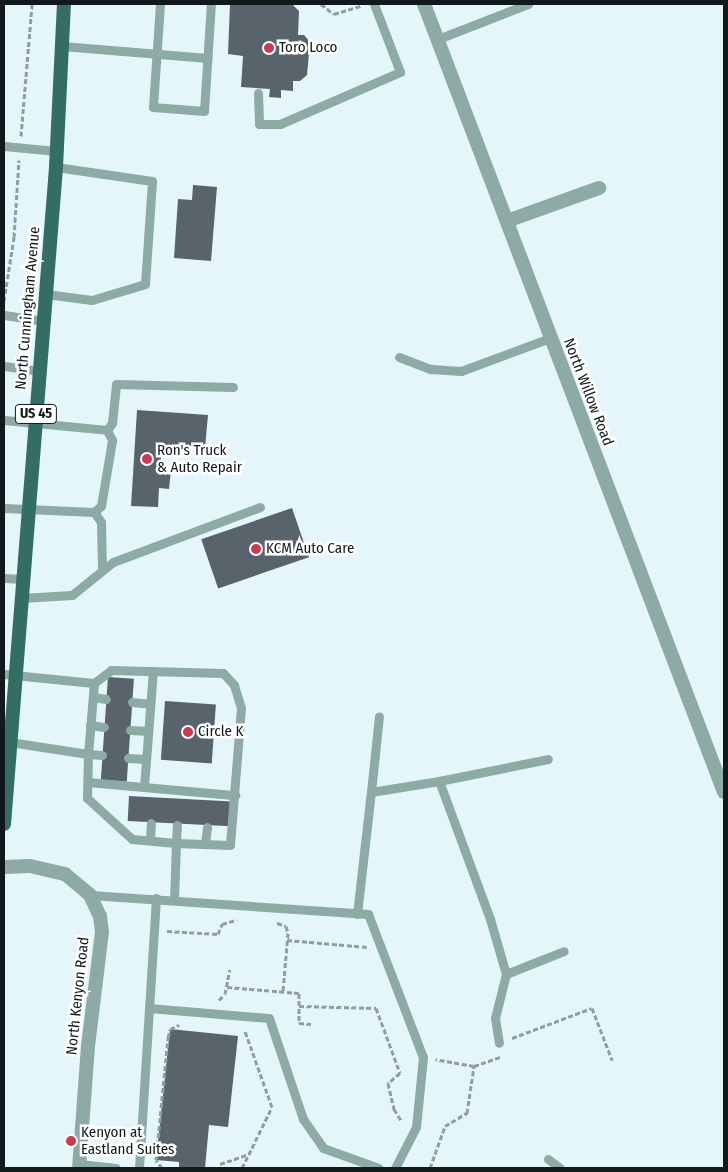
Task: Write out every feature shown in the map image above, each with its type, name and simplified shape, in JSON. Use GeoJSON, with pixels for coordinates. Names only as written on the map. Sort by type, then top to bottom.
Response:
{"type":"FeatureCollection","features":[{"type":"Feature","properties":{"kind":"main road","name":"North Cunningham Avenue"},"geometry":{"type":"LineString","coordinates":[[4,824],[10,742],[10,675],[23,579],[44,321],[56,167],[64,4]]}},
{"type":"Feature","properties":{"kind":"street","name":"North Willow Road"},"geometry":{"type":"LineString","coordinates":[[424,4],[724,792]]}},
{"type":"Feature","properties":{"kind":"street"},"geometry":{"type":"LineString","coordinates":[[507,221],[599,188]]}},
{"type":"Feature","properties":{"kind":"street","name":"North Kenyon Road"},"geometry":{"type":"LineString","coordinates":[[4,867],[56,870],[78,882],[90,895],[100,916],[102,932],[88,1046],[79,1166]]}},
{"type":"Feature","properties":{"kind":"lane"},"geometry":{"type":"LineString","coordinates":[[160,4],[153,107],[204,111],[211,4]]}},
{"type":"Feature","properties":{"kind":"lane"},"geometry":{"type":"LineString","coordinates":[[258,94],[259,124],[280,124],[400,72],[374,4]]}},
{"type":"Feature","properties":{"kind":"lane"},"geometry":{"type":"LineString","coordinates":[[438,39],[528,4]]}},
{"type":"Feature","properties":{"kind":"lane"},"geometry":{"type":"LineString","coordinates":[[62,46],[208,58]]}},
{"type":"Feature","properties":{"kind":"lane"},"geometry":{"type":"LineString","coordinates":[[4,146],[56,151]]}},
{"type":"Feature","properties":{"kind":"lane"},"geometry":{"type":"LineString","coordinates":[[46,294],[92,300],[145,284],[152,181],[56,167]]}},
{"type":"Feature","properties":{"kind":"lane"},"geometry":{"type":"LineString","coordinates":[[4,315],[44,321]]}},
{"type":"Feature","properties":{"kind":"lane"},"geometry":{"type":"LineString","coordinates":[[400,357],[431,369],[461,370],[550,338]]}},
{"type":"Feature","properties":{"kind":"lane"},"geometry":{"type":"LineString","coordinates":[[4,366],[39,370]]}},
{"type":"Feature","properties":{"kind":"lane"},"geometry":{"type":"LineString","coordinates":[[107,430],[112,423],[116,384],[233,387]]}},
{"type":"Feature","properties":{"kind":"lane"},"geometry":{"type":"LineString","coordinates":[[4,420],[107,430]]}},
{"type":"Feature","properties":{"kind":"lane"},"geometry":{"type":"LineString","coordinates":[[4,508],[28,511],[94,512],[101,506],[112,440],[107,430]]}},
{"type":"Feature","properties":{"kind":"lane"},"geometry":{"type":"LineString","coordinates":[[21,598],[72,595],[102,568],[260,507]]}},
{"type":"Feature","properties":{"kind":"lane"},"geometry":{"type":"LineString","coordinates":[[94,512],[101,522],[102,568]]}},
{"type":"Feature","properties":{"kind":"lane"},"geometry":{"type":"LineString","coordinates":[[4,578],[23,579]]}},
{"type":"Feature","properties":{"kind":"lane"},"geometry":{"type":"LineString","coordinates":[[10,675],[94,683],[111,670],[222,674],[234,685],[241,708],[230,845],[132,839],[88,798],[88,754],[94,683]]}},
{"type":"Feature","properties":{"kind":"lane"},"geometry":{"type":"LineString","coordinates":[[144,787],[153,671]]}},
{"type":"Feature","properties":{"kind":"lane"},"geometry":{"type":"LineString","coordinates":[[93,698],[106,699]]}},
{"type":"Feature","properties":{"kind":"lane"},"geometry":{"type":"LineString","coordinates":[[132,702],[150,704]]}},
{"type":"Feature","properties":{"kind":"lane"},"geometry":{"type":"LineString","coordinates":[[357,914],[379,716]]}},
{"type":"Feature","properties":{"kind":"lane"},"geometry":{"type":"LineString","coordinates":[[90,725],[104,727]]}},
{"type":"Feature","properties":{"kind":"lane"},"geometry":{"type":"LineString","coordinates":[[130,730],[148,731]]}},
{"type":"Feature","properties":{"kind":"lane"},"geometry":{"type":"LineString","coordinates":[[10,742],[102,755]]}},
{"type":"Feature","properties":{"kind":"lane"},"geometry":{"type":"LineString","coordinates":[[128,758],[146,759]]}},
{"type":"Feature","properties":{"kind":"lane"},"geometry":{"type":"LineString","coordinates":[[371,792],[439,781],[548,759]]}},
{"type":"Feature","properties":{"kind":"lane"},"geometry":{"type":"LineString","coordinates":[[439,781],[490,919],[506,974],[495,1018],[499,1043]]}},
{"type":"Feature","properties":{"kind":"lane"},"geometry":{"type":"LineString","coordinates":[[88,782],[144,787],[154,792],[209,797],[234,795]]}},
{"type":"Feature","properties":{"kind":"lane"},"geometry":{"type":"LineString","coordinates":[[150,840],[151,823]]}},
{"type":"Feature","properties":{"kind":"lane"},"geometry":{"type":"LineString","coordinates":[[174,899],[177,825]]}},
{"type":"Feature","properties":{"kind":"lane"},"geometry":{"type":"LineString","coordinates":[[205,844],[207,827]]}},
{"type":"Feature","properties":{"kind":"lane"},"geometry":{"type":"LineString","coordinates":[[90,895],[174,899],[368,914],[423,1057],[416,1127],[395,1168]]}},
{"type":"Feature","properties":{"kind":"lane"},"geometry":{"type":"LineString","coordinates":[[138,1168],[156,898]]}},
{"type":"Feature","properties":{"kind":"lane"},"geometry":{"type":"LineString","coordinates":[[506,974],[564,952]]}},
{"type":"Feature","properties":{"kind":"lane"},"geometry":{"type":"LineString","coordinates":[[149,1008],[268,1018],[303,1120],[323,1148],[379,1168]]}},
{"type":"Feature","properties":{"kind":"lane"},"geometry":{"type":"LineString","coordinates":[[548,1159],[560,1168]]}},
{"type":"Feature","properties":{"kind":"lane"},"geometry":{"type":"LineString","coordinates":[[79,1166],[116,1168]]}},
{"type":"Feature","properties":{"kind":"path"},"geometry":{"type":"LineString","coordinates":[[321,4],[334,14],[366,4]]}},
{"type":"Feature","properties":{"kind":"path"},"geometry":{"type":"LineString","coordinates":[[154,930],[218,934],[222,924],[242,921]]}},
{"type":"Feature","properties":{"kind":"path"},"geometry":{"type":"LineString","coordinates":[[270,922],[286,926],[288,940],[283,991]]}},
{"type":"Feature","properties":{"kind":"path"},"geometry":{"type":"LineString","coordinates":[[288,940],[381,948]]}},
{"type":"Feature","properties":{"kind":"path"},"geometry":{"type":"LineString","coordinates":[[215,1001],[221,1000],[227,987],[230,970]]}},
{"type":"Feature","properties":{"kind":"path"},"geometry":{"type":"LineString","coordinates":[[227,987],[299,993],[299,1022],[311,1024]]}},
{"type":"Feature","properties":{"kind":"path"},"geometry":{"type":"LineString","coordinates":[[299,1006],[376,1008],[400,1073],[388,1083],[394,1109],[398,1111],[408,1143]]}},
{"type":"Feature","properties":{"kind":"path"},"geometry":{"type":"LineString","coordinates":[[499,1043],[592,1008],[612,1060]]}},
{"type":"Feature","properties":{"kind":"path"},"geometry":{"type":"LineString","coordinates":[[162,1168],[156,1160],[168,1038],[170,1029],[190,1026]]}},
{"type":"Feature","properties":{"kind":"path"},"geometry":{"type":"LineString","coordinates":[[238,1030],[247,1031],[272,1107],[242,1168]]}},
{"type":"Feature","properties":{"kind":"path"},"geometry":{"type":"LineString","coordinates":[[423,1057],[474,1066],[504,1055]]}},
{"type":"Feature","properties":{"kind":"path"},"geometry":{"type":"LineString","coordinates":[[430,1168],[445,1126],[467,1113],[474,1066]]}},
{"type":"Feature","properties":{"kind":"path"},"geometry":{"type":"LineString","coordinates":[[220,1164],[249,1154]]}},
{"type":"Feature","properties":{"kind":"building","name":"Toro Loco"},"geometry":{"type":"Polygon","coordinates":[[[230,4],[292,4],[299,11],[298,35],[304,35],[310,42],[307,75],[300,81],[293,81],[293,91],[281,90],[281,98],[269,97],[270,89],[241,87],[243,56],[228,54],[230,4]]]}},
{"type":"Feature","properties":{"kind":"building"},"geometry":{"type":"Polygon","coordinates":[[[193,185],[217,187],[211,261],[174,258],[178,199],[192,200],[193,185]]]}},
{"type":"Feature","properties":{"kind":"building","name":"Ron's Truck & Auto Repair"},"geometry":{"type":"Polygon","coordinates":[[[137,410],[208,415],[205,448],[162,445],[160,470],[171,470],[169,489],[159,488],[158,507],[131,506],[137,410]]]}},
{"type":"Feature","properties":{"kind":"building","name":"KCM Auto Care"},"geometry":{"type":"Polygon","coordinates":[[[292,508],[309,557],[218,588],[201,539],[292,508]]]}},
{"type":"Feature","properties":{"kind":"building"},"geometry":{"type":"Polygon","coordinates":[[[108,677],[134,679],[127,782],[101,780],[108,677]]]}},
{"type":"Feature","properties":{"kind":"building","name":"Circle K"},"geometry":{"type":"Polygon","coordinates":[[[165,701],[216,705],[212,763],[161,760],[165,701]]]}},
{"type":"Feature","properties":{"kind":"building"},"geometry":{"type":"Polygon","coordinates":[[[129,796],[232,801],[231,826],[128,821],[129,796]]]}},
{"type":"Feature","properties":{"kind":"building"},"geometry":{"type":"Polygon","coordinates":[[[170,1029],[238,1036],[228,1127],[209,1125],[205,1168],[179,1168],[179,1162],[156,1160],[170,1029]]]}},
{"type":"Feature","properties":{"kind":"place","name":"Toro Loco"},"geometry":{"type":"Point","coordinates":[269,48]}},
{"type":"Feature","properties":{"kind":"place","name":"Ron's Truck & Auto Repair"},"geometry":{"type":"Point","coordinates":[147,459]}},
{"type":"Feature","properties":{"kind":"place","name":"KCM Auto Care"},"geometry":{"type":"Point","coordinates":[256,549]}},
{"type":"Feature","properties":{"kind":"place","name":"Circle K"},"geometry":{"type":"Point","coordinates":[188,732]}},
{"type":"Feature","properties":{"kind":"place","name":"Kenyon at Eastland Suites"},"geometry":{"type":"Point","coordinates":[71,1141]}}]}
